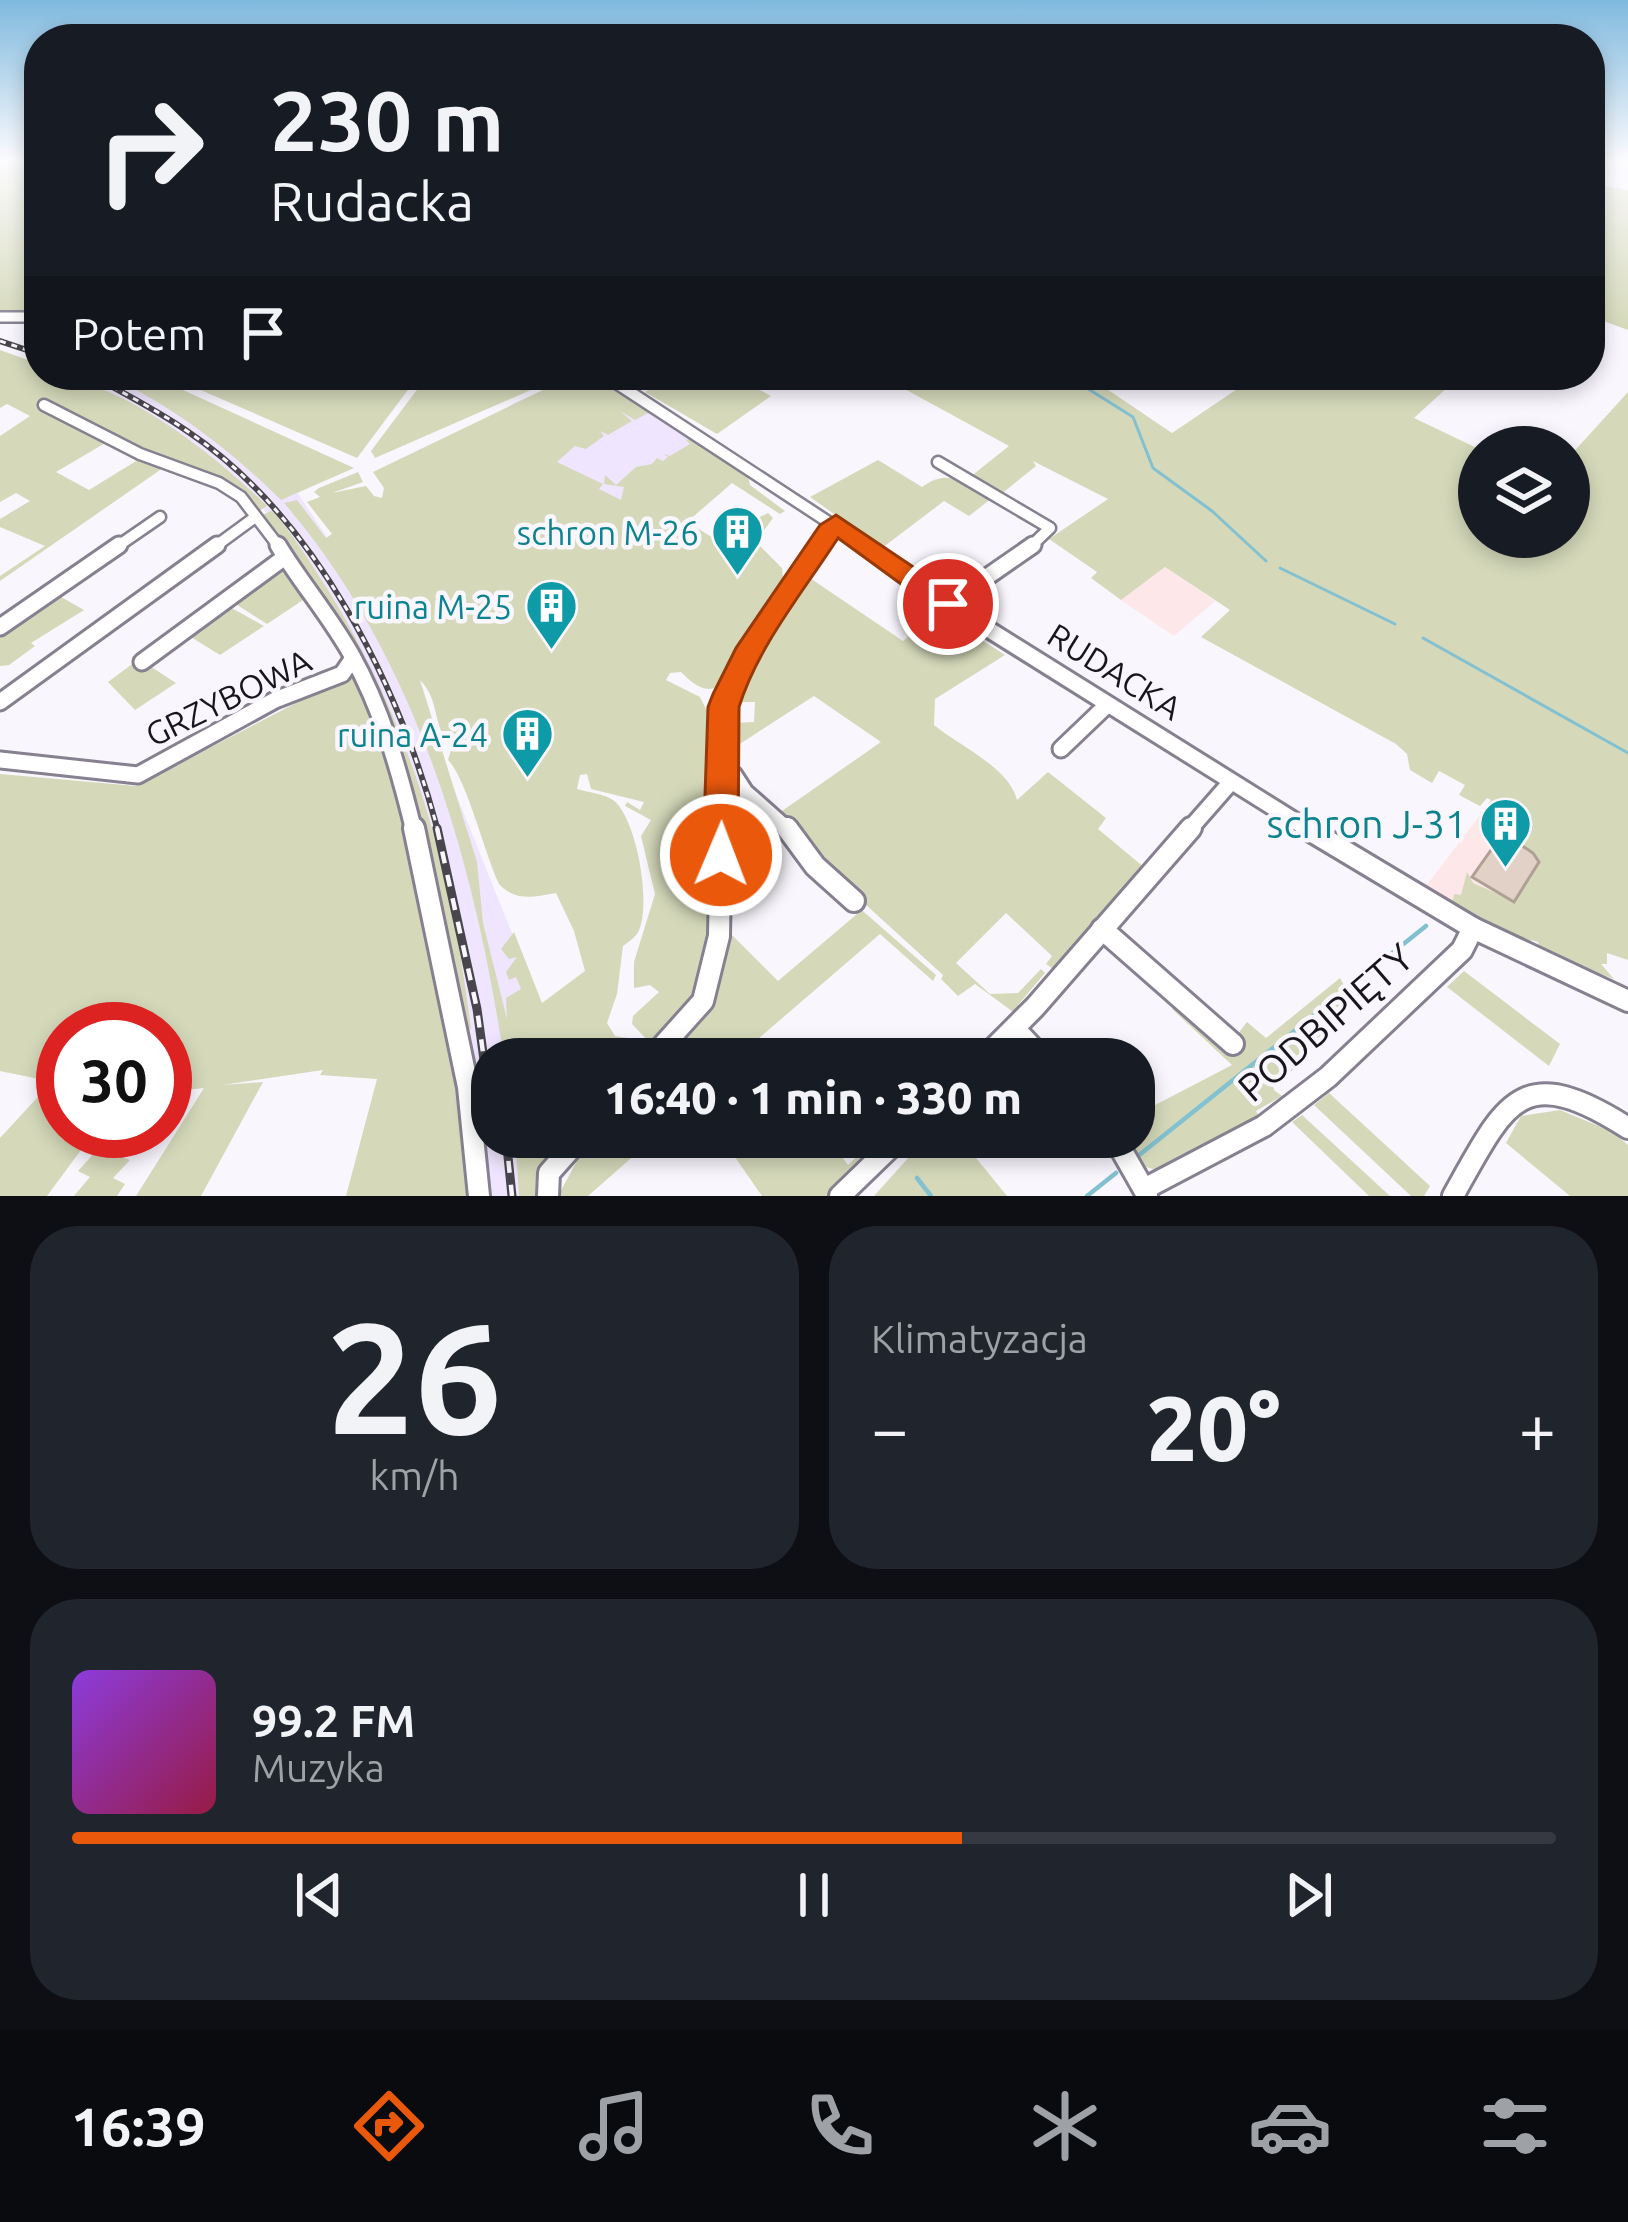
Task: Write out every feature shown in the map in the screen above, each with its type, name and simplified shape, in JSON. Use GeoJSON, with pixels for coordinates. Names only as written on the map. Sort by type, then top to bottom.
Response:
{"type":"FeatureCollection","features":[{"type":"Feature","properties":{"kind":"street","name":"RUDACKA"},"geometry":{"type":"LineString","coordinates":[[627,390],[836,524],[948,604],[1231,782],[1473,928],[1628,1001]]}},
{"type":"Feature","properties":{"kind":"street","name":"GRZYBOWA"},"geometry":{"type":"LineString","coordinates":[[1,763],[138,775],[275,700],[342,674],[352,658],[317,598],[241,497],[219,483],[140,454],[44,405]]}},
{"type":"Feature","properties":{"kind":"street"},"geometry":{"type":"LineString","coordinates":[[938,462],[1050,528],[1046,537],[948,604]]}},
{"type":"Feature","properties":{"kind":"street"},"geometry":{"type":"LineString","coordinates":[[0,627],[160,517]]}},
{"type":"Feature","properties":{"kind":"street"},"geometry":{"type":"LineString","coordinates":[[0,702],[254,518]]}},
{"type":"Feature","properties":{"kind":"street"},"geometry":{"type":"LineString","coordinates":[[670,1038],[703,1001],[719,936],[724,707],[731,684],[836,524]]}},
{"type":"Feature","properties":{"kind":"street","name":"GRZYBOWA"},"geometry":{"type":"LineString","coordinates":[[142,662],[285,557]]}},
{"type":"Feature","properties":{"kind":"street"},"geometry":{"type":"LineString","coordinates":[[352,658],[376,705],[402,781],[433,904],[468,1087],[479,1196]]}},
{"type":"Feature","properties":{"kind":"street"},"geometry":{"type":"LineString","coordinates":[[1061,748],[1107,705]]}},
{"type":"Feature","properties":{"kind":"street"},"geometry":{"type":"LineString","coordinates":[[722,773],[734,774],[745,793],[784,824],[814,866],[854,901]]}},
{"type":"Feature","properties":{"kind":"street"},"geometry":{"type":"LineString","coordinates":[[1005,1038],[1231,782]]}},
{"type":"Feature","properties":{"kind":"street","name":"PODBIPIĘTY"},"geometry":{"type":"LineString","coordinates":[[1146,1193],[1264,1126],[1328,1077],[1462,950],[1473,928]]}},
{"type":"Feature","properties":{"kind":"street"},"geometry":{"type":"LineString","coordinates":[[1102,929],[1233,1044]]}},
{"type":"Feature","properties":{"kind":"street"},"geometry":{"type":"LineString","coordinates":[[1015,1029],[1023,1038]]}},
{"type":"Feature","properties":{"kind":"street"},"geometry":{"type":"LineString","coordinates":[[1453,1196],[1503,1110],[1518,1098],[1543,1092],[1566,1094],[1628,1128]]}},
{"type":"Feature","properties":{"kind":"street"},"geometry":{"type":"LineString","coordinates":[[548,1196],[549,1173],[562,1158]]}},
{"type":"Feature","properties":{"kind":"street"},"geometry":{"type":"LineString","coordinates":[[840,1196],[879,1158]]}},
{"type":"Feature","properties":{"kind":"street"},"geometry":{"type":"LineString","coordinates":[[1126,1158],[1146,1193]]}},
{"type":"Feature","properties":{"kind":"shaded area"},"geometry":{"type":"Polygon","coordinates":[[[105,390],[145,390],[157,396],[297,492],[370,603],[413,687],[540,1003],[530,1038],[471,1038],[471,1128],[422,851],[357,648],[284,534],[255,499],[190,445],[105,390]]]}},
{"type":"Feature","properties":{"kind":"shaded area"},"geometry":{"type":"Polygon","coordinates":[[[545,390],[617,390],[743,474],[689,519],[660,505],[643,520],[556,480],[512,404],[545,390]]]}},
{"type":"Feature","properties":{"kind":"shaded area"},"geometry":{"type":"Polygon","coordinates":[[[1165,567],[1215,601],[1174,636],[1121,600],[1165,567]]]}},
{"type":"Feature","properties":{"kind":"shaded area"},"geometry":{"type":"Polygon","coordinates":[[[1497,793],[1587,848],[1523,942],[1426,886],[1497,793]]]}},
{"type":"Feature","properties":{"kind":"shaded area"},"geometry":{"type":"Polygon","coordinates":[[[476,1158],[527,1158],[532,1196],[483,1196],[476,1158]]]}},
{"type":"Feature","properties":{"kind":"green space"},"geometry":{"type":"Polygon","coordinates":[[[0,216],[24,216],[24,311],[0,311],[0,216]]]}},
{"type":"Feature","properties":{"kind":"green space"},"geometry":{"type":"Polygon","coordinates":[[[1605,216],[1628,216],[1628,330],[1605,322],[1605,216]]]}},
{"type":"Feature","properties":{"kind":"green space"},"geometry":{"type":"Polygon","coordinates":[[[0,350],[24,359],[24,390],[104,390],[192,442],[267,506],[256,513],[182,462],[168,462],[65,408],[56,413],[107,442],[56,472],[89,490],[141,458],[163,468],[0,581],[0,576],[45,546],[0,527],[0,519],[30,501],[16,493],[0,502],[0,436],[30,416],[7,404],[0,408],[0,350]]]}},
{"type":"Feature","properties":{"kind":"green space"},"geometry":{"type":"Polygon","coordinates":[[[135,390],[183,390],[354,468],[281,500],[199,430],[135,390]]]}},
{"type":"Feature","properties":{"kind":"green space"},"geometry":{"type":"Polygon","coordinates":[[[201,390],[408,390],[357,458],[201,390]]]}},
{"type":"Feature","properties":{"kind":"green space"},"geometry":{"type":"Polygon","coordinates":[[[417,390],[531,390],[375,458],[371,451],[417,390]]]}},
{"type":"Feature","properties":{"kind":"green space"},"geometry":{"type":"Polygon","coordinates":[[[543,390],[617,390],[650,412],[635,420],[620,411],[632,421],[608,435],[600,431],[604,436],[586,449],[575,446],[557,462],[603,484],[599,489],[621,500],[624,487],[604,484],[605,475],[616,485],[636,467],[657,458],[663,461],[668,457],[664,454],[670,456],[690,444],[686,440],[691,438],[748,477],[750,485],[785,511],[780,514],[732,483],[687,522],[715,539],[768,513],[773,518],[762,533],[752,532],[756,524],[743,529],[782,568],[784,589],[724,684],[701,687],[681,672],[670,673],[666,680],[700,697],[717,731],[710,957],[695,997],[660,1038],[645,1038],[632,1024],[633,1016],[659,992],[650,985],[634,988],[634,962],[655,894],[641,836],[651,820],[625,806],[627,802],[640,810],[644,802],[591,789],[587,774],[580,775],[577,789],[610,798],[622,810],[640,864],[642,922],[623,946],[617,994],[607,1023],[615,1036],[628,1038],[500,1038],[476,910],[433,764],[370,627],[330,563],[284,503],[297,500],[326,538],[332,534],[307,502],[320,497],[314,492],[319,488],[358,472],[363,482],[332,493],[366,486],[382,498],[384,488],[373,472],[543,390]],[[420,680],[477,862],[483,923],[507,1019],[506,998],[521,989],[516,977],[509,980],[506,972],[517,957],[509,959],[501,949],[514,932],[542,1003],[585,971],[574,931],[556,893],[519,896],[499,884],[462,782],[448,760],[452,747],[420,680]]]}},
{"type":"Feature","properties":{"kind":"green space"},"geometry":{"type":"Polygon","coordinates":[[[760,390],[771,396],[717,434],[645,392],[760,390]]]}},
{"type":"Feature","properties":{"kind":"green space"},"geometry":{"type":"Polygon","coordinates":[[[906,390],[1108,390],[1172,433],[1236,390],[1445,390],[1414,418],[1458,439],[1458,558],[1590,558],[1590,434],[1628,392],[1628,960],[1607,953],[1607,964],[1601,964],[1614,979],[1540,951],[1538,942],[1531,940],[1529,945],[1444,898],[1461,895],[1467,872],[1473,883],[1514,901],[1538,862],[1533,853],[1504,833],[1498,840],[1490,835],[1498,822],[1482,815],[1491,800],[1487,798],[1480,806],[1459,795],[1465,785],[1439,771],[1432,783],[1410,770],[1407,754],[1396,744],[1201,637],[1230,610],[1165,567],[1121,600],[1091,578],[1097,572],[1049,539],[1108,499],[1033,461],[1036,466],[1000,495],[970,477],[1009,446],[906,390]]]}},
{"type":"Feature","properties":{"kind":"green space"},"geometry":{"type":"Polygon","coordinates":[[[878,460],[922,487],[951,478],[992,498],[969,516],[944,501],[882,548],[810,497],[878,460]]]}},
{"type":"Feature","properties":{"kind":"green space"},"geometry":{"type":"Polygon","coordinates":[[[273,510],[352,631],[408,756],[447,888],[471,1029],[463,1031],[427,849],[394,738],[277,532],[258,517],[273,510]]]}},
{"type":"Feature","properties":{"kind":"green space"},"geometry":{"type":"Polygon","coordinates":[[[283,568],[309,596],[267,624],[231,601],[283,568]]]}},
{"type":"Feature","properties":{"kind":"green space"},"geometry":{"type":"Polygon","coordinates":[[[804,574],[903,641],[939,612],[1005,655],[935,699],[934,725],[994,767],[1017,800],[1048,772],[1106,818],[1098,829],[1145,868],[1087,936],[1083,934],[1052,968],[1046,964],[1052,956],[1006,913],[956,963],[990,994],[1018,993],[1041,969],[1045,973],[1016,1014],[975,984],[958,996],[941,979],[943,975],[810,854],[782,811],[881,742],[814,696],[732,749],[728,736],[735,723],[754,722],[755,702],[735,702],[736,686],[804,574]]]}},
{"type":"Feature","properties":{"kind":"green space"},"geometry":{"type":"Polygon","coordinates":[[[54,593],[84,610],[31,643],[35,646],[9,665],[0,666],[0,630],[54,593]]]}},
{"type":"Feature","properties":{"kind":"green space"},"geometry":{"type":"Polygon","coordinates":[[[226,605],[264,626],[220,655],[186,634],[226,605]]]}},
{"type":"Feature","properties":{"kind":"green space"},"geometry":{"type":"Polygon","coordinates":[[[139,659],[176,683],[135,710],[108,682],[139,659]]]}},
{"type":"Feature","properties":{"kind":"green space"},"geometry":{"type":"Polygon","coordinates":[[[352,674],[388,754],[461,1089],[476,1196],[346,1196],[377,1079],[320,1075],[323,1070],[222,1085],[263,1082],[201,1196],[136,1196],[160,1158],[192,1158],[192,1107],[204,1088],[192,1089],[192,1002],[36,1002],[36,1078],[0,1071],[0,774],[136,786],[352,674]]]}},
{"type":"Feature","properties":{"kind":"green space"},"geometry":{"type":"Polygon","coordinates":[[[856,905],[936,975],[933,981],[880,934],[759,1038],[678,1038],[702,1008],[725,928],[778,981],[857,914],[851,907],[856,905]]]}},
{"type":"Feature","properties":{"kind":"green space"},"geometry":{"type":"Polygon","coordinates":[[[1464,971],[1560,1044],[1549,1066],[1447,987],[1464,971]]]}},
{"type":"Feature","properties":{"kind":"green space"},"geometry":{"type":"Polygon","coordinates":[[[1340,978],[1354,1003],[1321,1030],[1326,1036],[1304,1056],[1292,1055],[1293,1070],[1279,1081],[1271,1077],[1274,1090],[1282,1096],[1256,1111],[1261,1119],[1159,1171],[1140,1165],[1136,1158],[1155,1158],[1155,1105],[1232,1065],[1172,1009],[1177,1003],[1233,1054],[1237,1049],[1234,1039],[1247,1022],[1266,1038],[1340,978]]]}},
{"type":"Feature","properties":{"kind":"green space"},"geometry":{"type":"Polygon","coordinates":[[[1329,1093],[1430,1186],[1424,1196],[1411,1196],[1314,1105],[1329,1093]]]}},
{"type":"Feature","properties":{"kind":"green space"},"geometry":{"type":"Polygon","coordinates":[[[36,1099],[36,1158],[75,1158],[47,1196],[0,1196],[0,1138],[36,1099]]]}},
{"type":"Feature","properties":{"kind":"green space"},"geometry":{"type":"Polygon","coordinates":[[[1560,1110],[1611,1131],[1628,1145],[1628,1196],[1570,1196],[1506,1143],[1521,1116],[1560,1110]]]}},
{"type":"Feature","properties":{"kind":"green space"},"geometry":{"type":"Polygon","coordinates":[[[1302,1115],[1390,1196],[1369,1196],[1292,1122],[1302,1115]]]}},
{"type":"Feature","properties":{"kind":"green space"},"geometry":{"type":"Polygon","coordinates":[[[90,1158],[130,1160],[113,1178],[125,1184],[117,1196],[74,1196],[90,1177],[78,1171],[90,1158]]]}},
{"type":"Feature","properties":{"kind":"green space"},"geometry":{"type":"Polygon","coordinates":[[[516,1158],[563,1158],[544,1196],[519,1196],[516,1158]]]}},
{"type":"Feature","properties":{"kind":"green space"},"geometry":{"type":"Polygon","coordinates":[[[579,1158],[631,1158],[588,1196],[558,1196],[579,1158]]]}},
{"type":"Feature","properties":{"kind":"green space"},"geometry":{"type":"Polygon","coordinates":[[[736,1158],[843,1158],[848,1165],[855,1158],[873,1158],[834,1196],[762,1196],[736,1158]]]}},
{"type":"Feature","properties":{"kind":"green space"},"geometry":{"type":"Polygon","coordinates":[[[908,1158],[976,1158],[1007,1196],[874,1196],[908,1158]]]}},
{"type":"Feature","properties":{"kind":"building","name":"schron J-31"},"geometry":{"type":"Polygon","coordinates":[[[1503,833],[1539,862],[1514,902],[1472,877],[1503,833]]]}},
{"type":"Feature","properties":{"kind":"waterway"},"geometry":{"type":"LineString","coordinates":[[1090,390],[1133,417],[1153,468],[1212,511],[1266,561]]}},
{"type":"Feature","properties":{"kind":"waterway"},"geometry":{"type":"LineString","coordinates":[[1280,568],[1395,624]]}},
{"type":"Feature","properties":{"kind":"waterway"},"geometry":{"type":"LineString","coordinates":[[1423,638],[1628,753]]}},
{"type":"Feature","properties":{"kind":"waterway"},"geometry":{"type":"LineString","coordinates":[[1155,1142],[1426,926]]}},
{"type":"Feature","properties":{"kind":"waterway"},"geometry":{"type":"LineString","coordinates":[[1087,1196],[1116,1173]]}},
{"type":"Feature","properties":{"kind":"waterway"},"geometry":{"type":"LineString","coordinates":[[917,1178],[931,1196]]}},
{"type":"Feature","properties":{"kind":"railway"},"geometry":{"type":"LineString","coordinates":[[0,341],[24,349]]}},
{"type":"Feature","properties":{"kind":"railway"},"geometry":{"type":"LineString","coordinates":[[118,390],[176,423],[233,467],[313,557],[375,663],[400,719],[438,831]]}},
{"type":"Feature","properties":{"kind":"railway"},"geometry":{"type":"LineString","coordinates":[[437,828],[481,1038]]}},
{"type":"Feature","properties":{"kind":"railway"},"geometry":{"type":"LineString","coordinates":[[508,1158],[512,1196]]}},
{"type":"Feature","properties":{"kind":"place","name":"schron M-26"},"geometry":{"type":"Point","coordinates":[738,578]}},
{"type":"Feature","properties":{"kind":"place","name":"ruina M-25"},"geometry":{"type":"Point","coordinates":[551,652]}},
{"type":"Feature","properties":{"kind":"place","name":"ruina A-24"},"geometry":{"type":"Point","coordinates":[527,780]}},
{"type":"Feature","properties":{"kind":"place","name":"schron J-31"},"geometry":{"type":"Point","coordinates":[1506,869]}},
{"type":"Feature","properties":{"kind":"route"},"geometry":{"type":"LineString","coordinates":[[721,855],[724,707],[731,684],[836,524],[948,604]]}}]}
